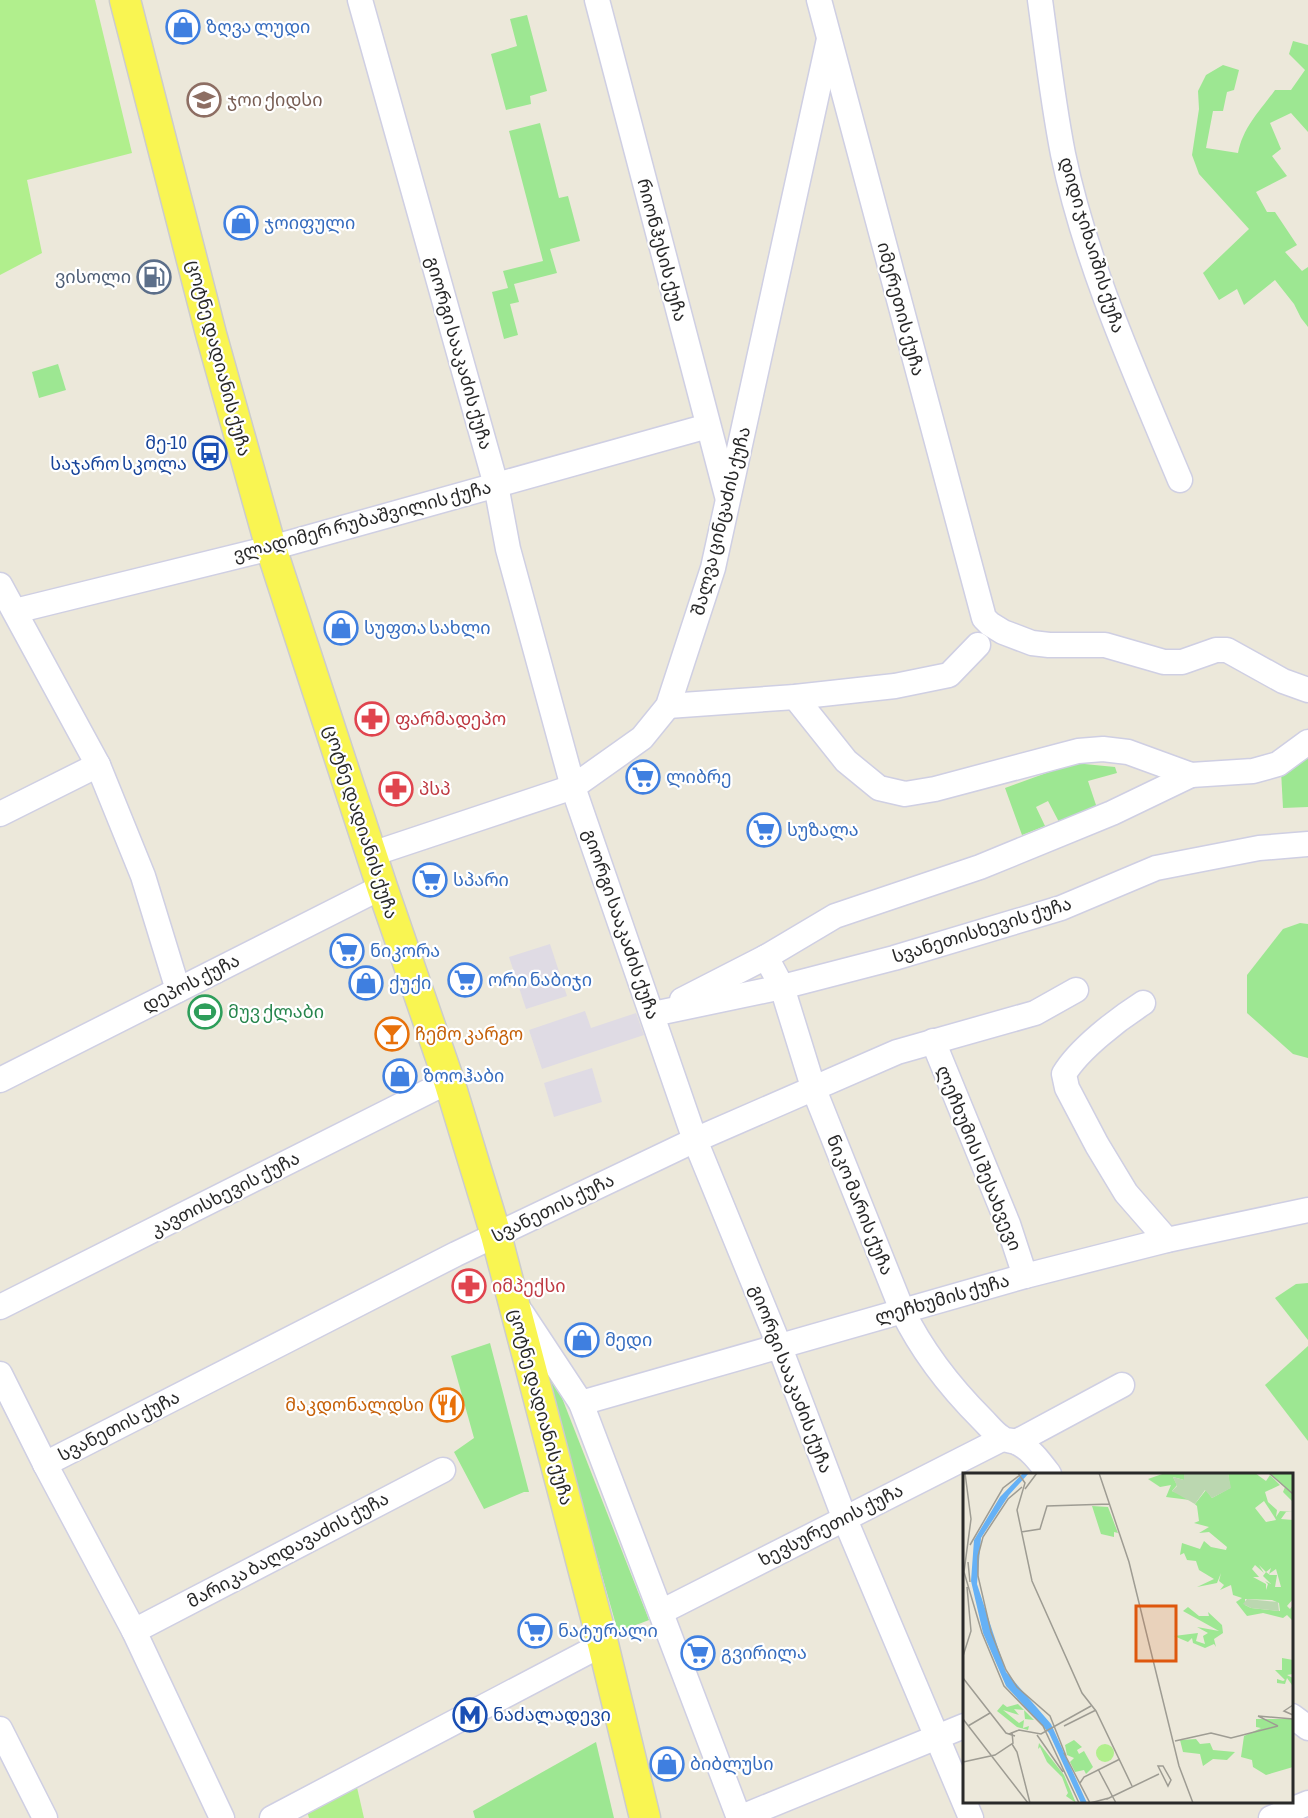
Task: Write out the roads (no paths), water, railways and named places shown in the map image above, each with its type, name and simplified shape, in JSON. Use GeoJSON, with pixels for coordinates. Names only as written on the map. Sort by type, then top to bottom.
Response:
{"type":"FeatureCollection","features":[{"type":"Feature","properties":{"kind":"main road","name":"ცოტნე დადიანის ქუჩა"},"geometry":{"type":"LineString","coordinates":[[125,0],[270,548],[449,1081],[496,1235],[603,1644],[645,1818]]}},
{"type":"Feature","properties":{"kind":"street","name":"გიორგი სააკაძის ქუჩა"},"geometry":{"type":"LineString","coordinates":[[360,0],[496,485],[508,549],[573,787],[695,1140],[779,1345],[844,1517],[963,1799]]}},
{"type":"Feature","properties":{"kind":"street","name":"რიონჰესის ქუჩა"},"geometry":{"type":"LineString","coordinates":[[597,0],[728,499]]}},
{"type":"Feature","properties":{"kind":"street","name":"იმერეთის ქუჩა"},"geometry":{"type":"LineString","coordinates":[[819,0],[984,618],[1003,632],[1032,642],[1049,645],[1105,645],[1164,662],[1182,662],[1216,650],[1227,650],[1282,681],[1308,690]]}},
{"type":"Feature","properties":{"kind":"street","name":"დიდი ჯიხაიშის ქუჩა"},"geometry":{"type":"LineString","coordinates":[[1040,0],[1062,143],[1078,212],[1127,354],[1180,480]]}},
{"type":"Feature","properties":{"kind":"street","name":"შალვა ცინცაძის ქუჩა"},"geometry":{"type":"LineString","coordinates":[[372,854],[573,787],[642,738],[668,706],[713,568],[829,39]]}},
{"type":"Feature","properties":{"kind":"street","name":"ვლადიმერ რუბაშვილის ქუჩა"},"geometry":{"type":"LineString","coordinates":[[15,611],[270,548],[708,426]]}},
{"type":"Feature","properties":{"kind":"street"},"geometry":{"type":"LineString","coordinates":[[0,585],[98,765],[143,876],[178,990]]}},
{"type":"Feature","properties":{"kind":"street"},"geometry":{"type":"LineString","coordinates":[[668,706],[795,697],[895,686],[949,675],[978,645]]}},
{"type":"Feature","properties":{"kind":"street"},"geometry":{"type":"LineString","coordinates":[[795,697],[846,761],[879,788],[905,794],[935,789],[1078,751],[1103,748],[1128,753],[1191,775]]}},
{"type":"Feature","properties":{"kind":"street"},"geometry":{"type":"LineString","coordinates":[[653,1014],[766,957],[836,916],[980,867],[1112,813],[1191,775],[1253,771],[1278,764],[1308,742]]}},
{"type":"Feature","properties":{"kind":"street"},"geometry":{"type":"LineString","coordinates":[[0,814],[98,765]]}},
{"type":"Feature","properties":{"kind":"street","name":"სვანეთისხევის ქუჩა"},"geometry":{"type":"LineString","coordinates":[[653,1014],[782,987],[894,958],[1061,908],[1156,868],[1259,848],[1308,844]]}},
{"type":"Feature","properties":{"kind":"street","name":"დეპოს ქუჩა"},"geometry":{"type":"LineString","coordinates":[[0,1080],[382,887]]}},
{"type":"Feature","properties":{"kind":"street","name":"ნიკო მარის ქუჩა"},"geometry":{"type":"LineString","coordinates":[[766,957],[782,987],[813,1087],[902,1310],[914,1333],[933,1364],[962,1399],[1009,1440],[1035,1457],[1047,1473]]}},
{"type":"Feature","properties":{"kind":"street","name":"სვანეთის ქუჩა"},"geometry":{"type":"LineString","coordinates":[[45,1464],[496,1235],[695,1140],[897,1052],[1035,1013],[1076,990]]}},
{"type":"Feature","properties":{"kind":"street"},"geometry":{"type":"LineString","coordinates":[[1143,1003],[1119,1018],[1070,1064],[1064,1074],[1066,1088],[1120,1184],[1167,1240]]}},
{"type":"Feature","properties":{"kind":"street","name":"ლეჩხუმის I შესახვევი"},"geometry":{"type":"LineString","coordinates":[[933,1041],[1008,1224],[1025,1276]]}},
{"type":"Feature","properties":{"kind":"street","name":"კავთისხევის ქუჩა"},"geometry":{"type":"LineString","coordinates":[[0,1308],[449,1081]]}},
{"type":"Feature","properties":{"kind":"street","name":"ლეჩხუმის ქუჩა"},"geometry":{"type":"LineString","coordinates":[[580,1402],[1025,1276],[1167,1240],[1308,1210]]}},
{"type":"Feature","properties":{"kind":"street"},"geometry":{"type":"LineString","coordinates":[[512,1298],[580,1402],[739,1818],[963,1726]]}},
{"type":"Feature","properties":{"kind":"street"},"geometry":{"type":"LineString","coordinates":[[0,1374],[134,1631],[222,1818]]}},
{"type":"Feature","properties":{"kind":"street","name":"ხევსურეთის ქუჩა"},"geometry":{"type":"LineString","coordinates":[[661,1612],[844,1517],[1122,1385]]}},
{"type":"Feature","properties":{"kind":"street","name":"მარიკა ბაღდავაძის ქუჩა"},"geometry":{"type":"LineString","coordinates":[[134,1631],[443,1470]]}},
{"type":"Feature","properties":{"kind":"street"},"geometry":{"type":"LineString","coordinates":[[273,1818],[603,1644]]}},
{"type":"Feature","properties":{"kind":"street"},"geometry":{"type":"LineString","coordinates":[[1293,1717],[1308,1728]]}},
{"type":"Feature","properties":{"kind":"street"},"geometry":{"type":"LineString","coordinates":[[0,1729],[45,1818]]}},
{"type":"Feature","properties":{"kind":"street","name":"გიორგი სააკაძის ქუჩა"},"geometry":{"type":"LineString","coordinates":[[965,1803],[971,1818]]}},
{"type":"Feature","properties":{"kind":"street"},"geometry":{"type":"LineString","coordinates":[[1271,1818],[1308,1803]]}},
{"type":"Feature","properties":{"kind":"place","name":"ზღვა ლუდი"},"geometry":{"type":"Point","coordinates":[183,27]}},
{"type":"Feature","properties":{"kind":"place","name":"ჯოი ქიდსი"},"geometry":{"type":"Point","coordinates":[204,100]}},
{"type":"Feature","properties":{"kind":"place","name":"ჯოიფული"},"geometry":{"type":"Point","coordinates":[241,223]}},
{"type":"Feature","properties":{"kind":"place","name":"ვისოლი"},"geometry":{"type":"Point","coordinates":[154,277]}},
{"type":"Feature","properties":{"kind":"place","name":"მე-10 საჯარო სკოლა"},"geometry":{"type":"Point","coordinates":[210,453]}},
{"type":"Feature","properties":{"kind":"place","name":"სუფთა სახლი"},"geometry":{"type":"Point","coordinates":[341,628]}},
{"type":"Feature","properties":{"kind":"place","name":"ფარმადეპო"},"geometry":{"type":"Point","coordinates":[372,719]}},
{"type":"Feature","properties":{"kind":"place","name":"ლიბრე"},"geometry":{"type":"Point","coordinates":[643,777]}},
{"type":"Feature","properties":{"kind":"place","name":"პსპ"},"geometry":{"type":"Point","coordinates":[396,789]}},
{"type":"Feature","properties":{"kind":"place","name":"სუზალა"},"geometry":{"type":"Point","coordinates":[764,830]}},
{"type":"Feature","properties":{"kind":"place","name":"სპარი"},"geometry":{"type":"Point","coordinates":[430,880]}},
{"type":"Feature","properties":{"kind":"place","name":"ნიკორა"},"geometry":{"type":"Point","coordinates":[347,951]}},
{"type":"Feature","properties":{"kind":"place","name":"ორი ნაბიჯი"},"geometry":{"type":"Point","coordinates":[465,980]}},
{"type":"Feature","properties":{"kind":"place","name":"ქუქი"},"geometry":{"type":"Point","coordinates":[366,983]}},
{"type":"Feature","properties":{"kind":"place","name":"მუვ ქლაბი"},"geometry":{"type":"Point","coordinates":[205,1012]}},
{"type":"Feature","properties":{"kind":"place","name":"ჩემო კარგო"},"geometry":{"type":"Point","coordinates":[392,1034]}},
{"type":"Feature","properties":{"kind":"place","name":"ზოოჰაბი"},"geometry":{"type":"Point","coordinates":[400,1076]}},
{"type":"Feature","properties":{"kind":"place","name":"იმპექსი"},"geometry":{"type":"Point","coordinates":[469,1286]}},
{"type":"Feature","properties":{"kind":"place","name":"მედი"},"geometry":{"type":"Point","coordinates":[582,1340]}},
{"type":"Feature","properties":{"kind":"place","name":"მაკდონალდსი"},"geometry":{"type":"Point","coordinates":[447,1405]}},
{"type":"Feature","properties":{"kind":"place","name":"ნატურალი"},"geometry":{"type":"Point","coordinates":[535,1631]}},
{"type":"Feature","properties":{"kind":"place","name":"გვირილა"},"geometry":{"type":"Point","coordinates":[698,1653]}},
{"type":"Feature","properties":{"kind":"place","name":"ნაძალადევი"},"geometry":{"type":"Point","coordinates":[470,1715]}},
{"type":"Feature","properties":{"kind":"place","name":"ბიბლუსი"},"geometry":{"type":"Point","coordinates":[667,1764]}}]}
